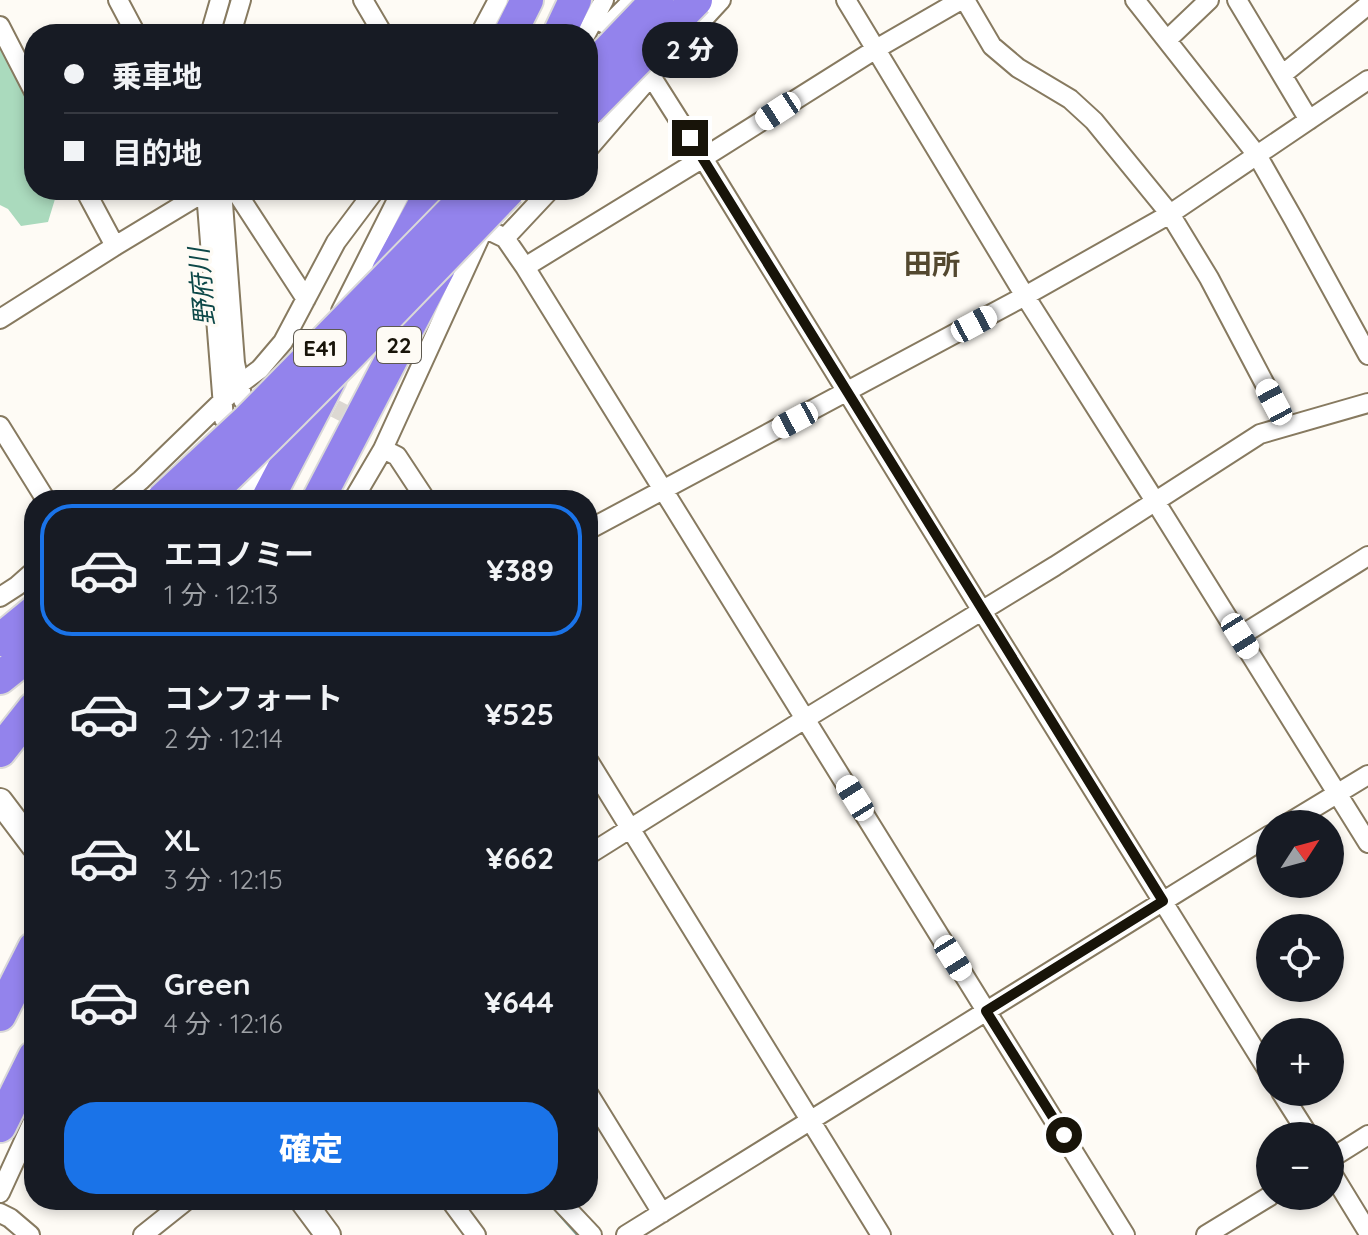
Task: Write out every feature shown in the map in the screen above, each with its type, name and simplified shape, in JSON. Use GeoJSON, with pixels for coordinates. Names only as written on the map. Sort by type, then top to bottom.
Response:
{"type":"FeatureCollection","features":[{"type":"Feature","properties":{"kind":"highway"},"geometry":{"type":"LineString","coordinates":[[515,24],[527,0]]}},
{"type":"Feature","properties":{"kind":"highway"},"geometry":{"type":"LineString","coordinates":[[598,62],[657,0]]}},
{"type":"Feature","properties":{"kind":"highway"},"geometry":{"type":"LineString","coordinates":[[598,100],[696,0]]}},
{"type":"Feature","properties":{"kind":"highway","name":"22"},"geometry":{"type":"LineString","coordinates":[[272,490],[427,200]]}},
{"type":"Feature","properties":{"kind":"highway","name":"E41"},"geometry":{"type":"LineString","coordinates":[[173,490],[247,421],[466,200]]}},
{"type":"Feature","properties":{"kind":"highway","name":"22"},"geometry":{"type":"LineString","coordinates":[[323,490],[471,200]]}},
{"type":"Feature","properties":{"kind":"highway"},"geometry":{"type":"LineString","coordinates":[[247,490],[499,200]]}},
{"type":"Feature","properties":{"kind":"highway","name":"E41"},"geometry":{"type":"LineString","coordinates":[[214,490],[361,345],[499,200]]}},
{"type":"Feature","properties":{"kind":"highway"},"geometry":{"type":"LineString","coordinates":[[0,637],[24,619]]}},
{"type":"Feature","properties":{"kind":"highway"},"geometry":{"type":"LineString","coordinates":[[0,678],[24,659]]}},
{"type":"Feature","properties":{"kind":"highway"},"geometry":{"type":"LineString","coordinates":[[0,751],[24,721]]}},
{"type":"Feature","properties":{"kind":"highway"},"geometry":{"type":"LineString","coordinates":[[0,1015],[24,968]]}},
{"type":"Feature","properties":{"kind":"highway"},"geometry":{"type":"LineString","coordinates":[[0,1134],[16,1114],[24,1089]]}},
{"type":"Feature","properties":{"kind":"main road"},"geometry":{"type":"LineString","coordinates":[[0,801],[24,833]]}},
{"type":"Feature","properties":{"kind":"main road"},"geometry":{"type":"LineString","coordinates":[[309,1210],[328,1235]]}},
{"type":"Feature","properties":{"kind":"street"},"geometry":{"type":"LineString","coordinates":[[118,0],[131,24]]}},
{"type":"Feature","properties":{"kind":"street"},"geometry":{"type":"LineString","coordinates":[[213,24],[220,0]]}},
{"type":"Feature","properties":{"kind":"street"},"geometry":{"type":"LineString","coordinates":[[234,24],[241,0]]}},
{"type":"Feature","properties":{"kind":"street"},"geometry":{"type":"LineString","coordinates":[[363,0],[377,24]]}},
{"type":"Feature","properties":{"kind":"street"},"geometry":{"type":"LineString","coordinates":[[485,24],[498,0]]}},
{"type":"Feature","properties":{"kind":"street"},"geometry":{"type":"LineString","coordinates":[[591,20],[604,0]]}},
{"type":"Feature","properties":{"kind":"street"},"geometry":{"type":"LineString","coordinates":[[591,20],[633,0]]}},
{"type":"Feature","properties":{"kind":"street"},"geometry":{"type":"LineString","coordinates":[[598,137],[721,0]]}},
{"type":"Feature","properties":{"kind":"street"},"geometry":{"type":"LineString","coordinates":[[846,0],[1025,296],[1368,843]]}},
{"type":"Feature","properties":{"kind":"street"},"geometry":{"type":"LineString","coordinates":[[525,267],[876,49],[963,0],[992,46],[1018,68],[1070,99],[1094,121],[1170,214],[1209,278],[1287,426]]}},
{"type":"Feature","properties":{"kind":"street"},"geometry":{"type":"LineString","coordinates":[[1135,0],[1257,155],[1368,355]]}},
{"type":"Feature","properties":{"kind":"street"},"geometry":{"type":"LineString","coordinates":[[1167,40],[1209,0]]}},
{"type":"Feature","properties":{"kind":"street"},"geometry":{"type":"LineString","coordinates":[[1237,0],[1309,120]]}},
{"type":"Feature","properties":{"kind":"street"},"geometry":{"type":"LineString","coordinates":[[1282,75],[1368,5]]}},
{"type":"Feature","properties":{"kind":"street"},"geometry":{"type":"LineString","coordinates":[[0,26],[24,73]]}},
{"type":"Feature","properties":{"kind":"street"},"geometry":{"type":"LineString","coordinates":[[598,27],[651,76],[1256,1051]]}},
{"type":"Feature","properties":{"kind":"street"},"geometry":{"type":"LineString","coordinates":[[598,525],[1025,296],[1170,214],[1368,80]]}},
{"type":"Feature","properties":{"kind":"street"},"geometry":{"type":"LineString","coordinates":[[90,200],[115,246]]}},
{"type":"Feature","properties":{"kind":"street"},"geometry":{"type":"LineString","coordinates":[[0,319],[115,246],[196,200]]}},
{"type":"Feature","properties":{"kind":"street"},"geometry":{"type":"LineString","coordinates":[[212,200],[224,410]]}},
{"type":"Feature","properties":{"kind":"street"},"geometry":{"type":"LineString","coordinates":[[213,200],[241,392]]}},
{"type":"Feature","properties":{"kind":"street"},"geometry":{"type":"LineString","coordinates":[[242,200],[306,299]]}},
{"type":"Feature","properties":{"kind":"street"},"geometry":{"type":"LineString","coordinates":[[129,490],[241,392],[268,374],[336,242],[368,200]]}},
{"type":"Feature","properties":{"kind":"street"},"geometry":{"type":"LineString","coordinates":[[242,490],[360,276],[397,200]]}},
{"type":"Feature","properties":{"kind":"street"},"geometry":{"type":"LineString","coordinates":[[358,490],[484,228],[502,200]]}},
{"type":"Feature","properties":{"kind":"street"},"geometry":{"type":"LineString","coordinates":[[505,238],[541,200]]}},
{"type":"Feature","properties":{"kind":"street"},"geometry":{"type":"LineString","coordinates":[[484,228],[505,238],[525,267],[1125,1235]]}},
{"type":"Feature","properties":{"kind":"street"},"geometry":{"type":"LineString","coordinates":[[598,849],[1055,566],[1260,434],[1368,403]]}},
{"type":"Feature","properties":{"kind":"street"},"geometry":{"type":"LineString","coordinates":[[0,426],[40,490]]}},
{"type":"Feature","properties":{"kind":"street"},"geometry":{"type":"LineString","coordinates":[[384,439],[419,490]]}},
{"type":"Feature","properties":{"kind":"street"},"geometry":{"type":"LineString","coordinates":[[1240,636],[1368,556]]}},
{"type":"Feature","properties":{"kind":"street"},"geometry":{"type":"LineString","coordinates":[[0,597],[24,580]]}},
{"type":"Feature","properties":{"kind":"street"},"geometry":{"type":"LineString","coordinates":[[1310,810],[1368,775]]}},
{"type":"Feature","properties":{"kind":"street"},"geometry":{"type":"LineString","coordinates":[[598,776],[881,1235]]}},
{"type":"Feature","properties":{"kind":"street"},"geometry":{"type":"LineString","coordinates":[[626,1235],[1256,844]]}},
{"type":"Feature","properties":{"kind":"street"},"geometry":{"type":"LineString","coordinates":[[598,1109],[662,1213]]}},
{"type":"Feature","properties":{"kind":"street"},"geometry":{"type":"LineString","coordinates":[[0,1193],[16,1114]]}},
{"type":"Feature","properties":{"kind":"street"},"geometry":{"type":"LineString","coordinates":[[1344,1150],[1368,1135]]}},
{"type":"Feature","properties":{"kind":"street"},"geometry":{"type":"LineString","coordinates":[[1344,1193],[1368,1232]]}},
{"type":"Feature","properties":{"kind":"street"},"geometry":{"type":"LineString","coordinates":[[1206,1235],[1256,1205]]}},
{"type":"Feature","properties":{"kind":"street"},"geometry":{"type":"LineString","coordinates":[[143,1235],[174,1210]]}},
{"type":"Feature","properties":{"kind":"street"},"geometry":{"type":"LineString","coordinates":[[457,1210],[476,1235]]}},
{"type":"Feature","properties":{"kind":"street"},"geometry":{"type":"LineString","coordinates":[[568,1210],[592,1235]]}},
{"type":"Feature","properties":{"kind":"street"},"geometry":{"type":"LineString","coordinates":[[0,1213],[30,1235]]}},
{"type":"Feature","properties":{"kind":"green space"},"geometry":{"type":"Polygon","coordinates":[[[0,44],[19,72],[24,87],[24,200],[55,200],[48,222],[21,226],[8,209],[0,205],[0,44]]]}},
{"type":"Feature","properties":{"kind":"waterway","name":"野府川"},"geometry":{"type":"LineString","coordinates":[[224,24],[231,0]]}},
{"type":"Feature","properties":{"kind":"waterway","name":"野府川"},"geometry":{"type":"LineString","coordinates":[[557,1210],[579,1235]]}},
{"type":"Feature","properties":{"kind":"tunnel"},"geometry":{"type":"LineString","coordinates":[[311,396],[382,433]]}},
{"type":"Feature","properties":{"kind":"district","name":"田所"},"geometry":{"type":"Point","coordinates":[932,264]}},
{"type":"Feature","properties":{"kind":"route"},"geometry":{"type":"LineString","coordinates":[[690,138],[1163,901],[986,1011],[1064,1135]]}}]}
